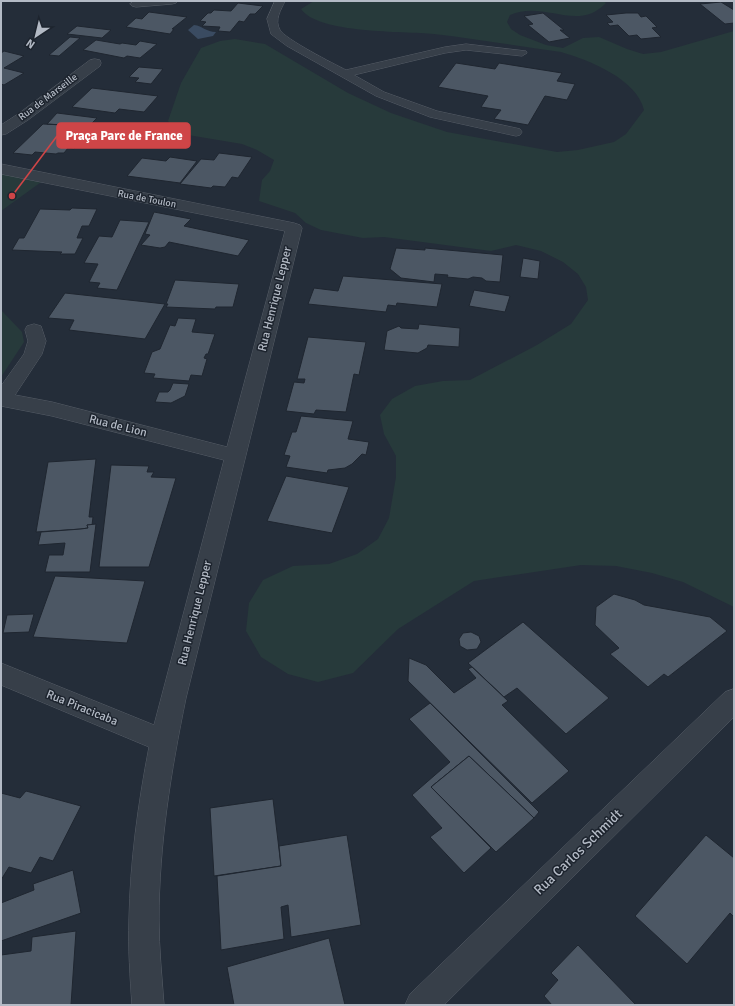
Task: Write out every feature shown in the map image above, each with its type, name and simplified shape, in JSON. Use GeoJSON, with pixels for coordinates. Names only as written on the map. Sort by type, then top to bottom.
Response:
{"type":"FeatureCollection","features":[{"type":"Feature","properties":{"kind":"street"},"geometry":{"type":"LineString","coordinates":[[136,4],[172,1]]}},
{"type":"Feature","properties":{"kind":"street","name":"Rua de Marseille"},"geometry":{"type":"LineString","coordinates":[[1,131],[23,117],[95,63]]}},
{"type":"Feature","properties":{"kind":"street","name":"Rua de Toulon"},"geometry":{"type":"LineString","coordinates":[[1,169],[294,228]]}},
{"type":"Feature","properties":{"kind":"street","name":"Rua Henrique Lepper"},"geometry":{"type":"LineString","coordinates":[[148,1005],[144,920],[150,831],[164,741],[173,698],[294,228]]}},
{"type":"Feature","properties":{"kind":"street"},"geometry":{"type":"LineString","coordinates":[[2,399],[32,354],[37,341],[34,330]]}},
{"type":"Feature","properties":{"kind":"street","name":"Rua de Lion"},"geometry":{"type":"LineString","coordinates":[[2,399],[52,409],[235,456]]}},
{"type":"Feature","properties":{"kind":"street","name":"Rua Piracicaba"},"geometry":{"type":"LineString","coordinates":[[1,674],[164,741]]}},
{"type":"Feature","properties":{"kind":"street","name":"Rua Carlos Schmidt"},"geometry":{"type":"LineString","coordinates":[[421,1005],[734,700]]}},
{"type":"Feature","properties":{"kind":"lane"},"geometry":{"type":"LineString","coordinates":[[280,1],[272,19],[275,32],[291,44],[380,94],[434,114],[516,132]]}},
{"type":"Feature","properties":{"kind":"lane"},"geometry":{"type":"LineString","coordinates":[[344,74],[445,50],[466,47],[522,53]]}},
{"type":"Feature","properties":{"kind":"shaded area"},"geometry":{"type":"Polygon","coordinates":[[[314,1],[603,1],[606,3],[595,12],[584,15],[572,16],[536,11],[523,11],[510,15],[507,22],[511,29],[520,35],[546,45],[563,48],[583,38],[599,37],[643,54],[661,52],[734,31],[734,607],[683,582],[652,573],[616,566],[581,565],[474,581],[398,629],[353,673],[318,682],[288,674],[261,657],[246,631],[249,603],[263,580],[293,566],[329,564],[357,554],[378,539],[389,518],[396,477],[396,456],[384,434],[380,415],[392,399],[415,386],[443,381],[470,380],[537,345],[571,324],[588,300],[586,287],[578,274],[563,262],[541,251],[516,245],[491,251],[384,237],[363,238],[321,230],[306,223],[295,213],[259,201],[262,180],[270,171],[274,160],[257,150],[242,144],[188,135],[176,130],[168,121],[181,83],[201,48],[220,41],[235,39],[265,44],[348,93],[391,113],[447,132],[557,152],[578,150],[614,142],[626,134],[644,110],[640,99],[622,80],[610,72],[585,60],[561,52],[434,34],[363,30],[343,27],[325,23],[310,17],[301,9],[314,1]]]}},
{"type":"Feature","properties":{"kind":"shaded area"},"geometry":{"type":"Polygon","coordinates":[[[1,172],[44,180],[1,211],[1,172]]]}},
{"type":"Feature","properties":{"kind":"shaded area"},"geometry":{"type":"Polygon","coordinates":[[[1,310],[22,332],[24,342],[1,377],[1,310]]]}},
{"type":"Feature","properties":{"kind":"water"},"geometry":{"type":"Polygon","coordinates":[[[194,25],[216,32],[213,36],[198,39],[188,30],[194,25]]]}},
{"type":"Feature","properties":{"kind":"building"},"geometry":{"type":"Polygon","coordinates":[[[721,2],[734,10],[734,23],[725,24],[700,4],[721,2]]]}},
{"type":"Feature","properties":{"kind":"building"},"geometry":{"type":"Polygon","coordinates":[[[238,3],[263,6],[255,14],[250,14],[244,22],[239,21],[230,32],[218,31],[220,27],[202,26],[206,22],[200,21],[208,13],[211,13],[214,10],[231,11],[238,3]]]}},
{"type":"Feature","properties":{"kind":"building"},"geometry":{"type":"Polygon","coordinates":[[[149,12],[187,17],[172,29],[174,29],[170,34],[126,27],[136,18],[142,19],[149,12]]]}},
{"type":"Feature","properties":{"kind":"building"},"geometry":{"type":"Polygon","coordinates":[[[543,13],[564,30],[560,30],[570,38],[549,42],[528,25],[533,24],[524,16],[543,13]]]}},
{"type":"Feature","properties":{"kind":"building"},"geometry":{"type":"Polygon","coordinates":[[[638,13],[641,17],[646,16],[657,27],[652,28],[661,37],[641,39],[637,35],[629,36],[618,25],[610,26],[607,23],[613,22],[606,15],[638,13]]]}},
{"type":"Feature","properties":{"kind":"building"},"geometry":{"type":"Polygon","coordinates":[[[77,26],[111,30],[102,38],[67,34],[77,26]]]}},
{"type":"Feature","properties":{"kind":"building"},"geometry":{"type":"Polygon","coordinates":[[[70,37],[80,38],[59,56],[49,55],[70,37]]]}},
{"type":"Feature","properties":{"kind":"building"},"geometry":{"type":"Polygon","coordinates":[[[96,40],[120,44],[136,45],[140,41],[157,44],[140,58],[127,56],[124,58],[83,50],[96,40]]]}},
{"type":"Feature","properties":{"kind":"building"},"geometry":{"type":"Polygon","coordinates":[[[4,51],[24,56],[4,68],[24,73],[4,85],[1,84],[1,53],[4,51]]]}},
{"type":"Feature","properties":{"kind":"building"},"geometry":{"type":"Polygon","coordinates":[[[456,63],[495,69],[499,63],[562,73],[557,81],[575,84],[567,100],[545,96],[528,125],[494,119],[501,110],[481,107],[488,96],[438,87],[456,63]]]}},
{"type":"Feature","properties":{"kind":"building"},"geometry":{"type":"Polygon","coordinates":[[[139,67],[163,69],[151,84],[135,82],[139,78],[129,77],[139,67]]]}},
{"type":"Feature","properties":{"kind":"building"},"geometry":{"type":"Polygon","coordinates":[[[92,88],[158,96],[144,112],[119,109],[115,113],[72,107],[92,88]]]}},
{"type":"Feature","properties":{"kind":"building"},"geometry":{"type":"Polygon","coordinates":[[[57,113],[97,118],[89,126],[95,127],[74,149],[68,148],[64,153],[56,154],[35,152],[32,155],[13,153],[43,124],[63,125],[47,124],[57,113]]]}},
{"type":"Feature","properties":{"kind":"building"},"geometry":{"type":"Polygon","coordinates":[[[219,153],[252,157],[238,178],[232,177],[225,187],[213,186],[211,188],[180,184],[201,159],[214,160],[219,153]]]}},
{"type":"Feature","properties":{"kind":"building"},"geometry":{"type":"Polygon","coordinates":[[[170,157],[197,161],[180,183],[127,176],[142,158],[166,161],[170,157]]]}},
{"type":"Feature","properties":{"kind":"building"},"geometry":{"type":"Polygon","coordinates":[[[72,208],[97,209],[89,226],[82,226],[77,238],[83,238],[75,254],[12,250],[19,238],[24,238],[40,209],[70,210],[72,208]]]}},
{"type":"Feature","properties":{"kind":"building"},"geometry":{"type":"Polygon","coordinates":[[[154,212],[191,219],[184,226],[249,240],[238,256],[169,242],[165,247],[160,248],[141,245],[150,235],[145,234],[154,212]]]}},
{"type":"Feature","properties":{"kind":"building"},"geometry":{"type":"Polygon","coordinates":[[[120,220],[149,222],[117,290],[97,288],[100,283],[89,282],[98,264],[84,263],[99,236],[112,237],[120,220]]]}},
{"type":"Feature","properties":{"kind":"building"},"geometry":{"type":"Polygon","coordinates":[[[396,248],[425,250],[425,248],[503,255],[500,282],[486,281],[482,278],[473,277],[468,279],[435,274],[434,282],[401,278],[390,269],[396,248]]]}},
{"type":"Feature","properties":{"kind":"building"},"geometry":{"type":"Polygon","coordinates":[[[523,258],[540,261],[538,279],[520,277],[523,258]]]}},
{"type":"Feature","properties":{"kind":"building"},"geometry":{"type":"Polygon","coordinates":[[[343,276],[442,284],[437,307],[397,303],[396,306],[388,305],[386,312],[308,304],[314,288],[338,291],[343,276]]]}},
{"type":"Feature","properties":{"kind":"building"},"geometry":{"type":"Polygon","coordinates":[[[175,280],[239,284],[233,307],[216,307],[215,309],[166,307],[175,280]]]}},
{"type":"Feature","properties":{"kind":"building"},"geometry":{"type":"Polygon","coordinates":[[[474,290],[510,296],[505,312],[469,306],[474,290]]]}},
{"type":"Feature","properties":{"kind":"building"},"geometry":{"type":"Polygon","coordinates":[[[65,293],[165,304],[145,339],[69,330],[74,320],[48,318],[65,293]]]}},
{"type":"Feature","properties":{"kind":"building"},"geometry":{"type":"Polygon","coordinates":[[[178,318],[196,319],[192,332],[215,334],[208,354],[206,354],[204,358],[207,359],[202,376],[191,375],[189,381],[153,378],[155,374],[144,373],[152,352],[160,349],[170,325],[175,326],[178,318]]]}},
{"type":"Feature","properties":{"kind":"building"},"geometry":{"type":"Polygon","coordinates":[[[419,324],[460,328],[459,347],[428,345],[427,348],[418,353],[384,350],[387,331],[399,326],[401,328],[418,329],[419,324]]]}},
{"type":"Feature","properties":{"kind":"building"},"geometry":{"type":"Polygon","coordinates":[[[308,337],[366,342],[359,375],[354,374],[346,412],[316,410],[314,414],[286,411],[294,382],[304,383],[305,379],[297,379],[308,337]]]}},
{"type":"Feature","properties":{"kind":"building"},"geometry":{"type":"Polygon","coordinates":[[[173,383],[189,384],[185,396],[171,403],[155,402],[159,392],[168,392],[173,383]]]}},
{"type":"Feature","properties":{"kind":"building"},"geometry":{"type":"Polygon","coordinates":[[[301,416],[353,421],[348,439],[369,442],[366,455],[362,454],[352,464],[345,468],[328,470],[327,473],[286,467],[290,456],[284,455],[292,432],[296,432],[301,416]]]}},
{"type":"Feature","properties":{"kind":"building"},"geometry":{"type":"Polygon","coordinates":[[[96,459],[89,517],[93,517],[92,525],[87,525],[88,528],[81,529],[36,532],[48,462],[96,459]]]}},
{"type":"Feature","properties":{"kind":"building"},"geometry":{"type":"Polygon","coordinates":[[[111,465],[149,466],[147,472],[154,472],[151,477],[176,478],[149,567],[99,567],[111,465]]]}},
{"type":"Feature","properties":{"kind":"building"},"geometry":{"type":"Polygon","coordinates":[[[286,476],[349,487],[332,533],[267,521],[286,476]]]}},
{"type":"Feature","properties":{"kind":"building"},"geometry":{"type":"Polygon","coordinates":[[[96,524],[90,572],[45,572],[49,555],[63,555],[65,543],[38,545],[41,532],[88,528],[87,525],[96,524]]]}},
{"type":"Feature","properties":{"kind":"building"},"geometry":{"type":"Polygon","coordinates":[[[55,576],[145,581],[127,643],[33,637],[55,576]]]}},
{"type":"Feature","properties":{"kind":"building"},"geometry":{"type":"Polygon","coordinates":[[[614,594],[635,600],[644,605],[710,617],[727,631],[668,677],[664,674],[648,687],[610,654],[619,648],[595,625],[596,607],[614,594]]]}},
{"type":"Feature","properties":{"kind":"building"},"geometry":{"type":"Polygon","coordinates":[[[34,614],[29,632],[3,633],[7,615],[34,614]]]}},
{"type":"Feature","properties":{"kind":"building"},"geometry":{"type":"Polygon","coordinates":[[[523,622],[609,698],[566,734],[517,688],[504,697],[468,663],[523,622]]]}},
{"type":"Feature","properties":{"kind":"building"},"geometry":{"type":"Polygon","coordinates":[[[471,632],[479,636],[481,642],[477,649],[467,650],[460,646],[459,639],[463,633],[471,632]]]}},
{"type":"Feature","properties":{"kind":"building"},"geometry":{"type":"Polygon","coordinates":[[[409,658],[426,665],[454,693],[476,678],[468,669],[472,667],[508,701],[502,705],[569,771],[532,803],[408,681],[409,658]]]}},
{"type":"Feature","properties":{"kind":"building"},"geometry":{"type":"Polygon","coordinates":[[[430,703],[539,812],[534,818],[469,756],[431,787],[491,848],[464,873],[430,837],[442,828],[412,795],[450,762],[409,719],[430,703]]]}},
{"type":"Feature","properties":{"kind":"building"},"geometry":{"type":"Polygon","coordinates":[[[469,756],[534,818],[496,852],[431,787],[469,756]]]}},
{"type":"Feature","properties":{"kind":"building"},"geometry":{"type":"Polygon","coordinates":[[[26,791],[81,806],[53,861],[40,857],[31,873],[9,867],[1,880],[1,793],[20,798],[26,791]]]}},
{"type":"Feature","properties":{"kind":"building"},"geometry":{"type":"Polygon","coordinates":[[[273,799],[281,866],[214,876],[210,808],[273,799]]]}},
{"type":"Feature","properties":{"kind":"building"},"geometry":{"type":"Polygon","coordinates":[[[347,835],[361,925],[291,937],[288,905],[281,907],[284,939],[221,950],[217,876],[281,866],[279,846],[347,835]]]}},
{"type":"Feature","properties":{"kind":"building"},"geometry":{"type":"Polygon","coordinates":[[[706,835],[734,858],[734,917],[730,913],[687,964],[635,916],[706,835]]]}},
{"type":"Feature","properties":{"kind":"building"},"geometry":{"type":"Polygon","coordinates":[[[73,870],[81,913],[1,941],[1,903],[34,890],[33,884],[73,870]]]}},
{"type":"Feature","properties":{"kind":"building"},"geometry":{"type":"Polygon","coordinates":[[[76,931],[71,1005],[1,1005],[1,955],[31,951],[32,937],[76,931]]]}},
{"type":"Feature","properties":{"kind":"building"},"geometry":{"type":"Polygon","coordinates":[[[329,938],[345,1005],[234,1005],[227,967],[329,938]]]}},
{"type":"Feature","properties":{"kind":"building"},"geometry":{"type":"Polygon","coordinates":[[[578,945],[636,1005],[552,1005],[544,996],[558,980],[551,973],[578,945]]]}},
{"type":"Feature","properties":{"kind":"place","name":"Praça Parc de France"},"geometry":{"type":"Point","coordinates":[12,196]}}]}
